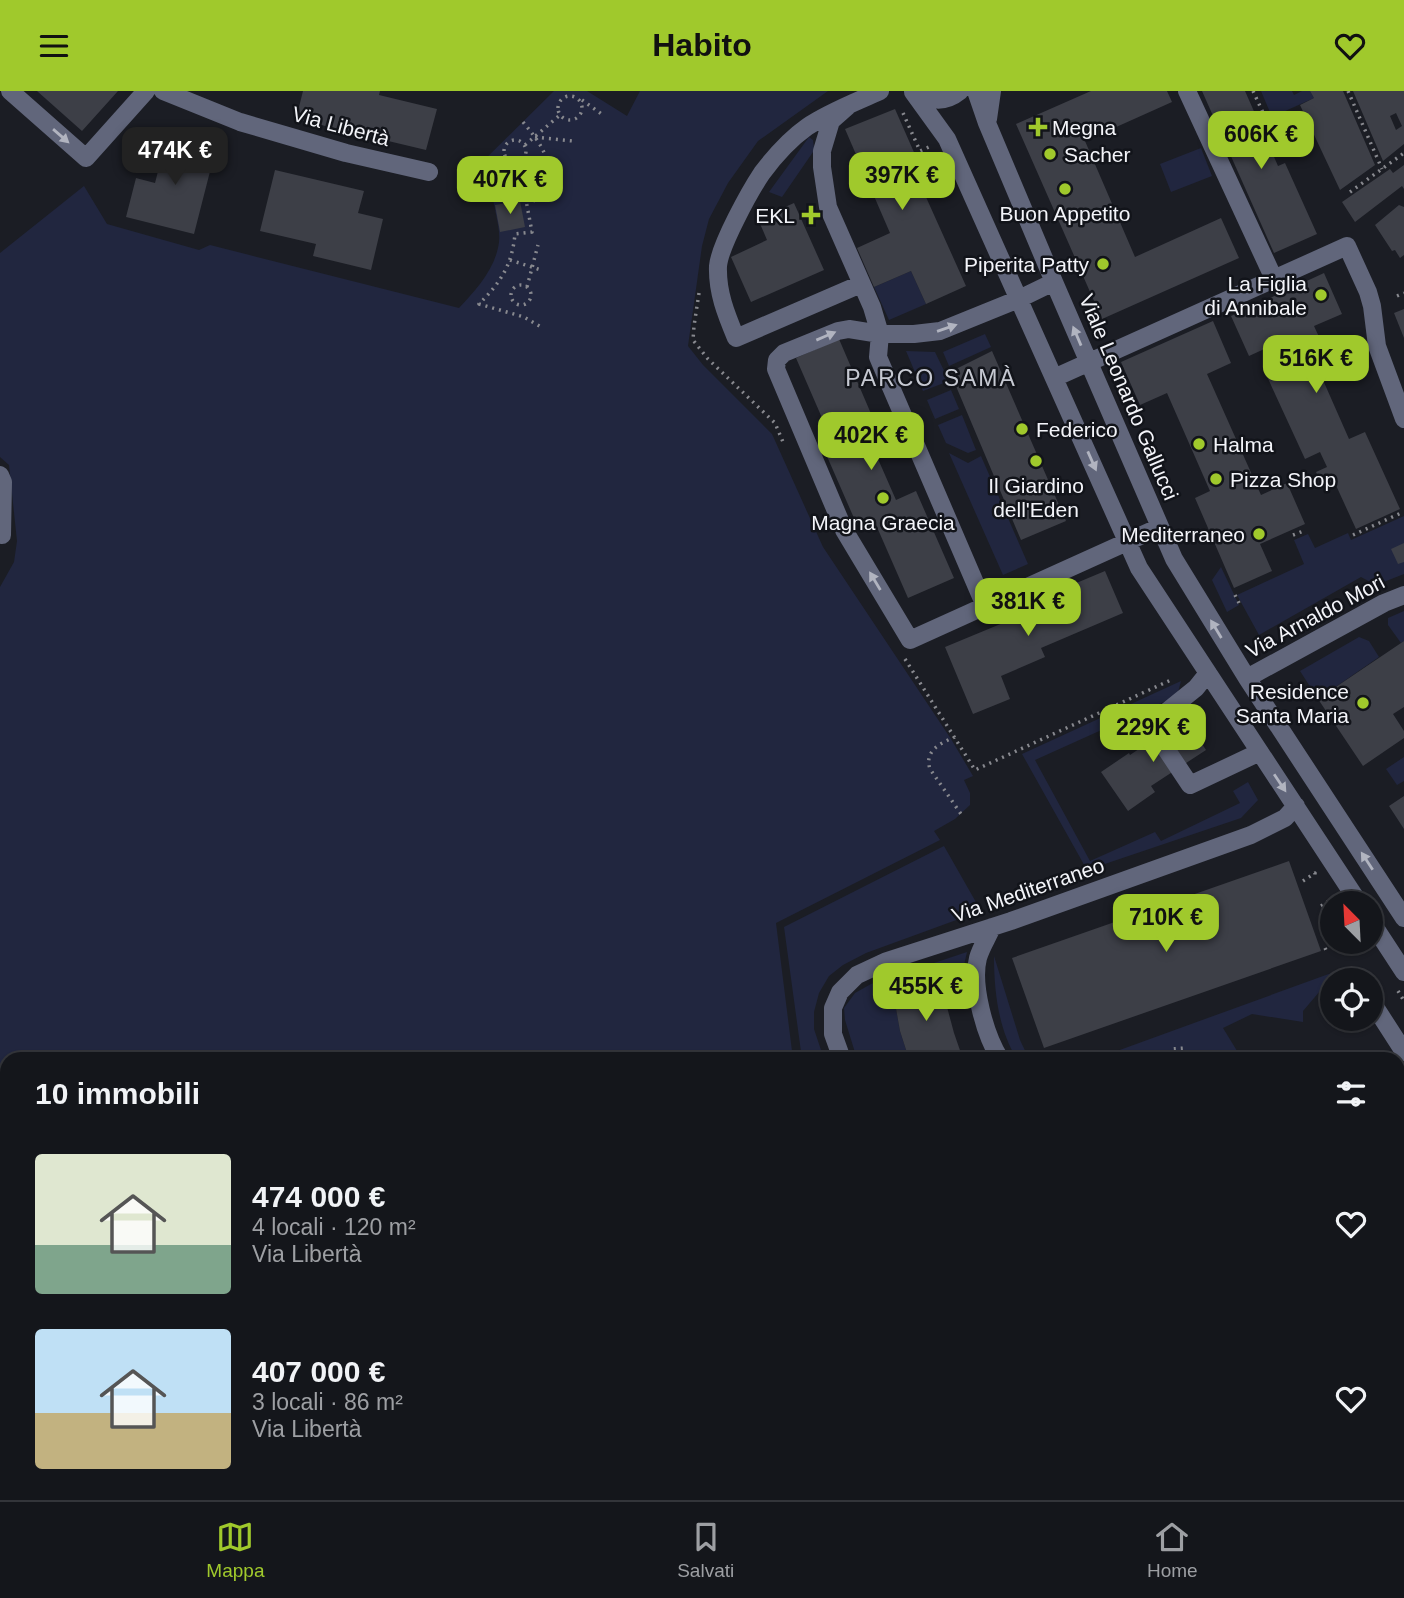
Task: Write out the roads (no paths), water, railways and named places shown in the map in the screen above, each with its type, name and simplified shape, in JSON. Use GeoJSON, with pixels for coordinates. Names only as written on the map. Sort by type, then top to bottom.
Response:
{"type":"FeatureCollection","features":[{"type":"Feature","properties":{"kind":"street"},"geometry":{"type":"LineString","coordinates":[[10,91],[86,158],[146,91]]}},
{"type":"Feature","properties":{"kind":"street","name":"Via Libertà"},"geometry":{"type":"LineString","coordinates":[[163,91],[240,122],[346,153],[429,172]]}},
{"type":"Feature","properties":{"kind":"street"},"geometry":{"type":"LineString","coordinates":[[861,284],[736,338],[723,306],[718,263],[733,225],[762,174],[785,147],[806,128],[880,91]]}},
{"type":"Feature","properties":{"kind":"street"},"geometry":{"type":"LineString","coordinates":[[913,91],[934,100],[946,99],[960,91]]}},
{"type":"Feature","properties":{"kind":"street"},"geometry":{"type":"LineString","coordinates":[[913,91],[947,139],[1139,568],[1351,891]]}},
{"type":"Feature","properties":{"kind":"street","name":"Viale Leonardo Gallucci"},"geometry":{"type":"LineString","coordinates":[[976,91],[1054,282],[1174,559],[1247,678],[1404,918]]}},
{"type":"Feature","properties":{"kind":"street"},"geometry":{"type":"LineString","coordinates":[[987,123],[992,91]]}},
{"type":"Feature","properties":{"kind":"street"},"geometry":{"type":"LineString","coordinates":[[1187,91],[1274,279]]}},
{"type":"Feature","properties":{"kind":"street"},"geometry":{"type":"LineString","coordinates":[[848,106],[831,121],[822,151],[828,207],[872,307],[880,334],[878,357],[985,606]]}},
{"type":"Feature","properties":{"kind":"street"},"geometry":{"type":"LineString","coordinates":[[1054,378],[1346,246],[1368,292],[1377,346],[1404,419]]}},
{"type":"Feature","properties":{"kind":"street"},"geometry":{"type":"LineString","coordinates":[[1054,282],[940,331],[914,334],[880,334],[849,329],[838,331],[784,353],[777,360],[776,369],[844,530],[910,640],[1160,527]]}},
{"type":"Feature","properties":{"kind":"street"},"geometry":{"type":"LineString","coordinates":[[0,475],[3,482],[2,535]]}},
{"type":"Feature","properties":{"kind":"street","name":"Via Arnaldo Mori"},"geometry":{"type":"LineString","coordinates":[[1247,678],[1384,603],[1404,595]]}},
{"type":"Feature","properties":{"kind":"street"},"geometry":{"type":"LineString","coordinates":[[1208,673],[1196,688],[1150,725],[1190,785],[1260,753]]}},
{"type":"Feature","properties":{"kind":"street","name":"Via Mediterraneo"},"geometry":{"type":"LineString","coordinates":[[839,1052],[833,1034],[833,1008],[840,992],[857,975],[887,961],[992,927],[1251,835],[1285,818],[1296,806]]}},
{"type":"Feature","properties":{"kind":"street"},"geometry":{"type":"LineString","coordinates":[[992,927],[978,959],[977,982],[982,1019],[997,1052]]}},
{"type":"Feature","properties":{"kind":"street"},"geometry":{"type":"LineString","coordinates":[[1383,940],[1404,972]]}},
{"type":"Feature","properties":{"kind":"street"},"geometry":{"type":"LineString","coordinates":[[1383,1019],[1404,1052]]}},
{"type":"Feature","properties":{"kind":"place","name":"Megna"},"geometry":{"type":"Point","coordinates":[1038,127]}},
{"type":"Feature","properties":{"kind":"place","name":"Sacher"},"geometry":{"type":"Point","coordinates":[1050,154]}},
{"type":"Feature","properties":{"kind":"place","name":"Buon Appetito"},"geometry":{"type":"Point","coordinates":[1065,189]}},
{"type":"Feature","properties":{"kind":"place","name":"EKL"},"geometry":{"type":"Point","coordinates":[811,215]}},
{"type":"Feature","properties":{"kind":"place","name":"Piperita Patty"},"geometry":{"type":"Point","coordinates":[1103,264]}},
{"type":"Feature","properties":{"kind":"place","name":"La Figlia di Annibale"},"geometry":{"type":"Point","coordinates":[1321,295]}},
{"type":"Feature","properties":{"kind":"place","name":"Federico"},"geometry":{"type":"Point","coordinates":[1022,429]}},
{"type":"Feature","properties":{"kind":"place","name":"Halma"},"geometry":{"type":"Point","coordinates":[1199,444]}},
{"type":"Feature","properties":{"kind":"place","name":"Il Giardino dell'Eden"},"geometry":{"type":"Point","coordinates":[1036,461]}},
{"type":"Feature","properties":{"kind":"place","name":"Pizza Shop"},"geometry":{"type":"Point","coordinates":[1216,479]}},
{"type":"Feature","properties":{"kind":"place","name":"Magna Graecia"},"geometry":{"type":"Point","coordinates":[883,498]}},
{"type":"Feature","properties":{"kind":"place","name":"Mediterraneo"},"geometry":{"type":"Point","coordinates":[1259,534]}},
{"type":"Feature","properties":{"kind":"place","name":"Residence Santa Maria"},"geometry":{"type":"Point","coordinates":[1363,703]}},
{"type":"Feature","properties":{"kind":"district","name":"PARCO SAMÀ"},"geometry":{"type":"Point","coordinates":[931,378]}}]}
